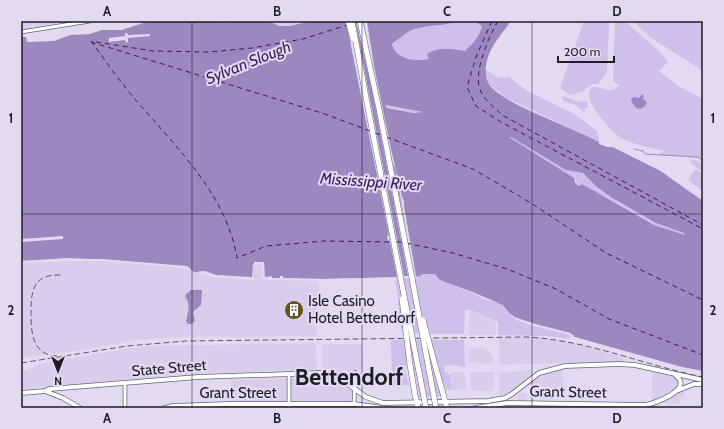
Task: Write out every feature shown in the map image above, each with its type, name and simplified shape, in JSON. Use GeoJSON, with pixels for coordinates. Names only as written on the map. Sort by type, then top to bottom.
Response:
{"type":"FeatureCollection","features":[{"type":"Feature","properties":{"kind":"highway"},"geometry":{"type":"LineString","coordinates":[[348,21],[360,67]]}},
{"type":"Feature","properties":{"kind":"highway"},"geometry":{"type":"LineString","coordinates":[[352,21],[426,408]]}},
{"type":"Feature","properties":{"kind":"highway"},"geometry":{"type":"LineString","coordinates":[[360,21],[390,164],[436,408]]}},
{"type":"Feature","properties":{"kind":"highway"},"geometry":{"type":"LineString","coordinates":[[363,21],[366,47]]}},
{"type":"Feature","properties":{"kind":"highway"},"geometry":{"type":"LineString","coordinates":[[412,278],[446,405]]}},
{"type":"Feature","properties":{"kind":"highway"},"geometry":{"type":"LineString","coordinates":[[401,280],[410,365],[417,405]]}},
{"type":"Feature","properties":{"kind":"main road"},"geometry":{"type":"LineString","coordinates":[[417,405],[446,405],[496,400],[512,394],[539,373],[565,366],[619,364],[639,366],[703,380]]}},
{"type":"Feature","properties":{"kind":"main road","name":"State Street"},"geometry":{"type":"LineString","coordinates":[[21,393],[45,391],[49,389],[198,377],[320,373],[338,377],[373,401],[417,405]]}},
{"type":"Feature","properties":{"kind":"main road"},"geometry":{"type":"LineString","coordinates":[[674,374],[680,379],[681,382],[680,387],[676,391]]}},
{"type":"Feature","properties":{"kind":"main road","name":"Grant Street"},"geometry":{"type":"LineString","coordinates":[[475,408],[507,404],[645,405],[659,402],[676,391],[694,384],[703,384]]}},
{"type":"Feature","properties":{"kind":"main road"},"geometry":{"type":"LineString","coordinates":[[62,398],[59,391],[64,388]]}},
{"type":"Feature","properties":{"kind":"main road"},"geometry":{"type":"LineString","coordinates":[[45,391],[80,408]]}},
{"type":"Feature","properties":{"kind":"main road","name":"Grant Street"},"geometry":{"type":"LineString","coordinates":[[165,408],[201,405],[288,406],[354,404],[383,408]]}},
{"type":"Feature","properties":{"kind":"street"},"geometry":{"type":"LineString","coordinates":[[21,32],[90,21]]}},
{"type":"Feature","properties":{"kind":"street"},"geometry":{"type":"LineString","coordinates":[[354,404],[355,372]]}},
{"type":"Feature","properties":{"kind":"street"},"geometry":{"type":"LineString","coordinates":[[288,374],[288,406]]}},
{"type":"Feature","properties":{"kind":"street"},"geometry":{"type":"LineString","coordinates":[[125,383],[125,408]]}},
{"type":"Feature","properties":{"kind":"shaded area"},"geometry":{"type":"Polygon","coordinates":[[[21,21],[31,21],[31,29],[21,30],[21,21]]]}},
{"type":"Feature","properties":{"kind":"shaded area"},"geometry":{"type":"Polygon","coordinates":[[[34,21],[75,21],[35,27],[34,21]]]}},
{"type":"Feature","properties":{"kind":"shaded area"},"geometry":{"type":"Polygon","coordinates":[[[268,21],[311,21],[290,26],[280,26],[268,21]]]}},
{"type":"Feature","properties":{"kind":"shaded area"},"geometry":{"type":"Polygon","coordinates":[[[459,21],[477,21],[484,25],[471,54],[440,59],[415,59],[405,57],[397,53],[392,45],[412,30],[459,21]]]}},
{"type":"Feature","properties":{"kind":"shaded area"},"geometry":{"type":"Polygon","coordinates":[[[584,21],[609,21],[607,72],[598,84],[593,84],[581,92],[570,95],[560,88],[584,21]]]}},
{"type":"Feature","properties":{"kind":"shaded area"},"geometry":{"type":"Polygon","coordinates":[[[615,21],[625,21],[661,53],[668,62],[659,71],[678,86],[703,99],[703,161],[697,158],[662,155],[660,154],[661,152],[668,151],[623,139],[608,127],[594,109],[589,97],[589,91],[592,87],[610,90],[619,85],[613,81],[615,21]]]}},
{"type":"Feature","properties":{"kind":"shaded area"},"geometry":{"type":"Polygon","coordinates":[[[633,21],[703,21],[703,71],[650,37],[633,21]]]}},
{"type":"Feature","properties":{"kind":"shaded area"},"geometry":{"type":"Polygon","coordinates":[[[486,70],[499,78],[509,77],[527,91],[574,114],[597,131],[599,142],[505,97],[489,84],[486,70]]]}},
{"type":"Feature","properties":{"kind":"shaded area"},"geometry":{"type":"Polygon","coordinates":[[[563,96],[579,102],[587,101],[588,107],[584,108],[586,114],[577,106],[562,100],[563,96]]]}},
{"type":"Feature","properties":{"kind":"shaded area"},"geometry":{"type":"Polygon","coordinates":[[[385,105],[423,112],[409,112],[387,107],[385,105]]]}},
{"type":"Feature","properties":{"kind":"shaded area"},"geometry":{"type":"Polygon","coordinates":[[[510,136],[566,170],[583,173],[597,187],[656,223],[684,233],[685,235],[654,225],[606,197],[579,186],[574,178],[509,137],[510,136]]]}},
{"type":"Feature","properties":{"kind":"shaded area"},"geometry":{"type":"Polygon","coordinates":[[[691,160],[703,164],[703,172],[692,164],[691,160]]]}},
{"type":"Feature","properties":{"kind":"shaded area"},"geometry":{"type":"Polygon","coordinates":[[[695,169],[703,174],[703,191],[688,180],[695,169]]]}},
{"type":"Feature","properties":{"kind":"shaded area"},"geometry":{"type":"Polygon","coordinates":[[[68,259],[184,266],[215,275],[253,276],[254,262],[263,263],[319,279],[317,336],[185,337],[136,340],[88,349],[21,358],[21,261],[68,259]]]}},
{"type":"Feature","properties":{"kind":"shaded area"},"geometry":{"type":"Polygon","coordinates":[[[423,274],[435,274],[439,279],[446,279],[500,304],[510,314],[517,318],[570,333],[569,339],[547,336],[498,335],[498,322],[471,310],[465,310],[464,334],[402,334],[395,277],[418,277],[423,274]]]}},
{"type":"Feature","properties":{"kind":"shaded area"},"geometry":{"type":"Polygon","coordinates":[[[469,310],[495,321],[496,335],[469,335],[469,310]]]}},
{"type":"Feature","properties":{"kind":"shaded area"},"geometry":{"type":"Polygon","coordinates":[[[499,338],[541,338],[568,342],[615,355],[623,358],[623,362],[501,365],[499,364],[499,338]]]}},
{"type":"Feature","properties":{"kind":"shaded area"},"geometry":{"type":"Polygon","coordinates":[[[391,340],[464,340],[465,367],[450,365],[445,366],[445,372],[450,375],[451,390],[446,390],[443,382],[437,382],[441,396],[419,397],[413,363],[404,367],[409,385],[392,386],[391,340]]]}},
{"type":"Feature","properties":{"kind":"shaded area"},"geometry":{"type":"Polygon","coordinates":[[[316,343],[317,370],[200,373],[40,387],[21,391],[21,371],[28,370],[40,364],[125,349],[152,346],[316,343]]]}},
{"type":"Feature","properties":{"kind":"shaded area"},"geometry":{"type":"Polygon","coordinates":[[[322,344],[362,344],[363,369],[352,370],[351,382],[341,375],[323,370],[322,344]]]}},
{"type":"Feature","properties":{"kind":"shaded area"},"geometry":{"type":"Polygon","coordinates":[[[483,348],[490,352],[494,360],[492,364],[468,362],[469,349],[483,348]]]}},
{"type":"Feature","properties":{"kind":"shaded area"},"geometry":{"type":"Polygon","coordinates":[[[531,370],[531,375],[519,385],[509,392],[499,394],[499,372],[531,370]]]}},
{"type":"Feature","properties":{"kind":"shaded area"},"geometry":{"type":"Polygon","coordinates":[[[563,370],[563,392],[531,392],[531,388],[528,385],[533,380],[547,373],[563,370]]]}},
{"type":"Feature","properties":{"kind":"shaded area"},"geometry":{"type":"Polygon","coordinates":[[[454,372],[464,372],[466,390],[451,390],[450,375],[454,372]]]}},
{"type":"Feature","properties":{"kind":"shaded area"},"geometry":{"type":"Polygon","coordinates":[[[470,372],[494,372],[493,391],[471,390],[470,372]]]}},
{"type":"Feature","properties":{"kind":"shaded area"},"geometry":{"type":"Polygon","coordinates":[[[652,372],[677,378],[679,381],[679,387],[652,401],[652,372]]]}},
{"type":"Feature","properties":{"kind":"shaded area"},"geometry":{"type":"Polygon","coordinates":[[[322,377],[337,381],[352,391],[352,402],[231,402],[231,380],[322,377]]]}},
{"type":"Feature","properties":{"kind":"shaded area"},"geometry":{"type":"Polygon","coordinates":[[[684,389],[684,398],[679,398],[679,404],[662,403],[684,389]]]}},
{"type":"Feature","properties":{"kind":"shaded area"},"geometry":{"type":"Polygon","coordinates":[[[519,393],[527,393],[527,401],[518,401],[519,393]]]}},
{"type":"Feature","properties":{"kind":"water"},"geometry":{"type":"Polygon","coordinates":[[[154,21],[222,21],[225,23],[228,21],[268,21],[280,26],[290,26],[311,21],[459,21],[412,30],[404,34],[393,43],[392,45],[394,50],[398,54],[413,60],[424,60],[429,59],[427,54],[436,50],[446,49],[465,51],[475,40],[481,30],[482,26],[474,21],[511,21],[489,53],[487,59],[486,77],[489,84],[495,91],[531,111],[608,147],[611,146],[665,173],[703,200],[703,371],[682,367],[575,337],[570,333],[517,318],[510,314],[502,305],[440,280],[435,274],[423,274],[418,277],[324,279],[265,278],[263,275],[263,263],[254,262],[253,278],[215,275],[200,271],[195,272],[188,267],[102,259],[21,261],[21,37],[26,37],[27,42],[54,41],[70,35],[90,34],[102,30],[122,30],[154,21]],[[386,105],[387,108],[414,113],[423,112],[386,105]],[[509,137],[574,178],[575,183],[579,186],[582,184],[654,225],[685,235],[684,233],[656,223],[611,197],[597,187],[583,173],[566,170],[509,137]]]}},
{"type":"Feature","properties":{"kind":"water"},"geometry":{"type":"Polygon","coordinates":[[[642,94],[644,96],[643,99],[647,102],[641,109],[636,108],[631,101],[632,98],[639,98],[642,94]]]}},
{"type":"Feature","properties":{"kind":"water"},"geometry":{"type":"Polygon","coordinates":[[[191,290],[202,290],[201,305],[193,312],[195,321],[188,324],[186,321],[188,305],[185,296],[191,290]]]}},
{"type":"Feature","properties":{"kind":"pier"},"geometry":{"type":"Polygon","coordinates":[[[346,21],[355,21],[404,276],[408,276],[372,90],[356,21],[367,21],[374,66],[391,149],[404,201],[416,276],[420,278],[324,281],[265,280],[262,277],[262,264],[254,263],[264,262],[265,277],[272,276],[272,278],[280,278],[280,276],[283,276],[283,278],[324,279],[397,277],[390,240],[388,241],[387,236],[389,235],[346,21]],[[393,164],[407,233],[395,168],[393,164]]]}},
{"type":"Feature","properties":{"kind":"pier"},"geometry":{"type":"Polygon","coordinates":[[[125,33],[128,35],[150,34],[150,36],[128,38],[128,42],[126,43],[125,40],[109,42],[109,38],[125,36],[125,33]]]}},
{"type":"Feature","properties":{"kind":"pier"},"geometry":{"type":"Polygon","coordinates":[[[599,140],[601,143],[613,145],[663,170],[694,192],[703,199],[703,201],[659,170],[613,147],[607,147],[599,144],[599,140]]]}},
{"type":"Feature","properties":{"kind":"pier"},"geometry":{"type":"Polygon","coordinates":[[[63,236],[63,239],[21,242],[21,239],[63,236]]]}},
{"type":"Feature","properties":{"kind":"pier"},"geometry":{"type":"Polygon","coordinates":[[[68,258],[187,266],[193,271],[184,268],[102,261],[21,263],[21,261],[68,258]]]}},
{"type":"Feature","properties":{"kind":"pier"},"geometry":{"type":"Polygon","coordinates":[[[253,264],[253,280],[214,277],[198,272],[205,271],[216,275],[252,277],[253,264]]]}},
{"type":"Feature","properties":{"kind":"pier"},"geometry":{"type":"Polygon","coordinates":[[[443,282],[473,292],[497,303],[482,298],[473,293],[443,282]]]}},
{"type":"Feature","properties":{"kind":"pier"},"geometry":{"type":"Polygon","coordinates":[[[501,305],[510,314],[517,318],[570,333],[574,336],[516,320],[515,317],[510,315],[501,305]]]}},
{"type":"Feature","properties":{"kind":"waterway"},"geometry":{"type":"LineString","coordinates":[[634,149],[643,151],[645,154],[698,157],[703,161]]}},
{"type":"Feature","properties":{"kind":"ferry route"},"geometry":{"type":"LineString","coordinates":[[492,21],[476,57],[467,87],[476,106],[499,121],[703,229]]}},
{"type":"Feature","properties":{"kind":"ferry route"},"geometry":{"type":"LineString","coordinates":[[498,21],[484,53],[478,79],[479,86],[485,99],[492,106],[502,115],[703,225]]}},
{"type":"Feature","properties":{"kind":"ferry route"},"geometry":{"type":"LineString","coordinates":[[96,42],[153,51],[209,52],[252,48],[303,39],[347,25]]}},
{"type":"Feature","properties":{"kind":"ferry route"},"geometry":{"type":"LineString","coordinates":[[91,41],[115,74],[186,158],[213,195],[232,236],[237,258],[266,246],[324,241],[391,242]]}},
{"type":"Feature","properties":{"kind":"ferry route"},"geometry":{"type":"LineString","coordinates":[[91,42],[325,114],[370,131]]}},
{"type":"Feature","properties":{"kind":"ferry route"},"geometry":{"type":"LineString","coordinates":[[375,133],[381,135]]}},
{"type":"Feature","properties":{"kind":"ferry route"},"geometry":{"type":"LineString","coordinates":[[386,137],[473,169],[531,203],[606,253],[703,300]]}},
{"type":"Feature","properties":{"kind":"ferry route"},"geometry":{"type":"LineString","coordinates":[[397,242],[403,242]]}},
{"type":"Feature","properties":{"kind":"ferry route"},"geometry":{"type":"LineString","coordinates":[[406,243],[453,253],[507,269],[556,289],[609,319],[703,355]]}},
{"type":"Feature","properties":{"kind":"railway"},"geometry":{"type":"LineString","coordinates":[[57,356],[48,355],[42,351],[34,340],[31,326],[31,303],[34,289],[40,280],[52,275],[61,275]]}},
{"type":"Feature","properties":{"kind":"railway"},"geometry":{"type":"LineString","coordinates":[[21,363],[127,346],[186,341],[526,337],[571,343],[703,377]]}},
{"type":"Feature","properties":{"kind":"place","name":"Isle Casino Hotel Bettendorf"},"geometry":{"type":"Point","coordinates":[294,310]}},
{"type":"Feature","properties":{"kind":"district","name":"Bettendorf"},"geometry":{"type":"Point","coordinates":[349,377]}},
{"type":"Feature","properties":{"kind":"water label","name":"Sylvan Slough"},"geometry":{"type":"Point","coordinates":[248,62]}},
{"type":"Feature","properties":{"kind":"water label","name":"Mississippi River"},"geometry":{"type":"Point","coordinates":[371,181]}}]}
